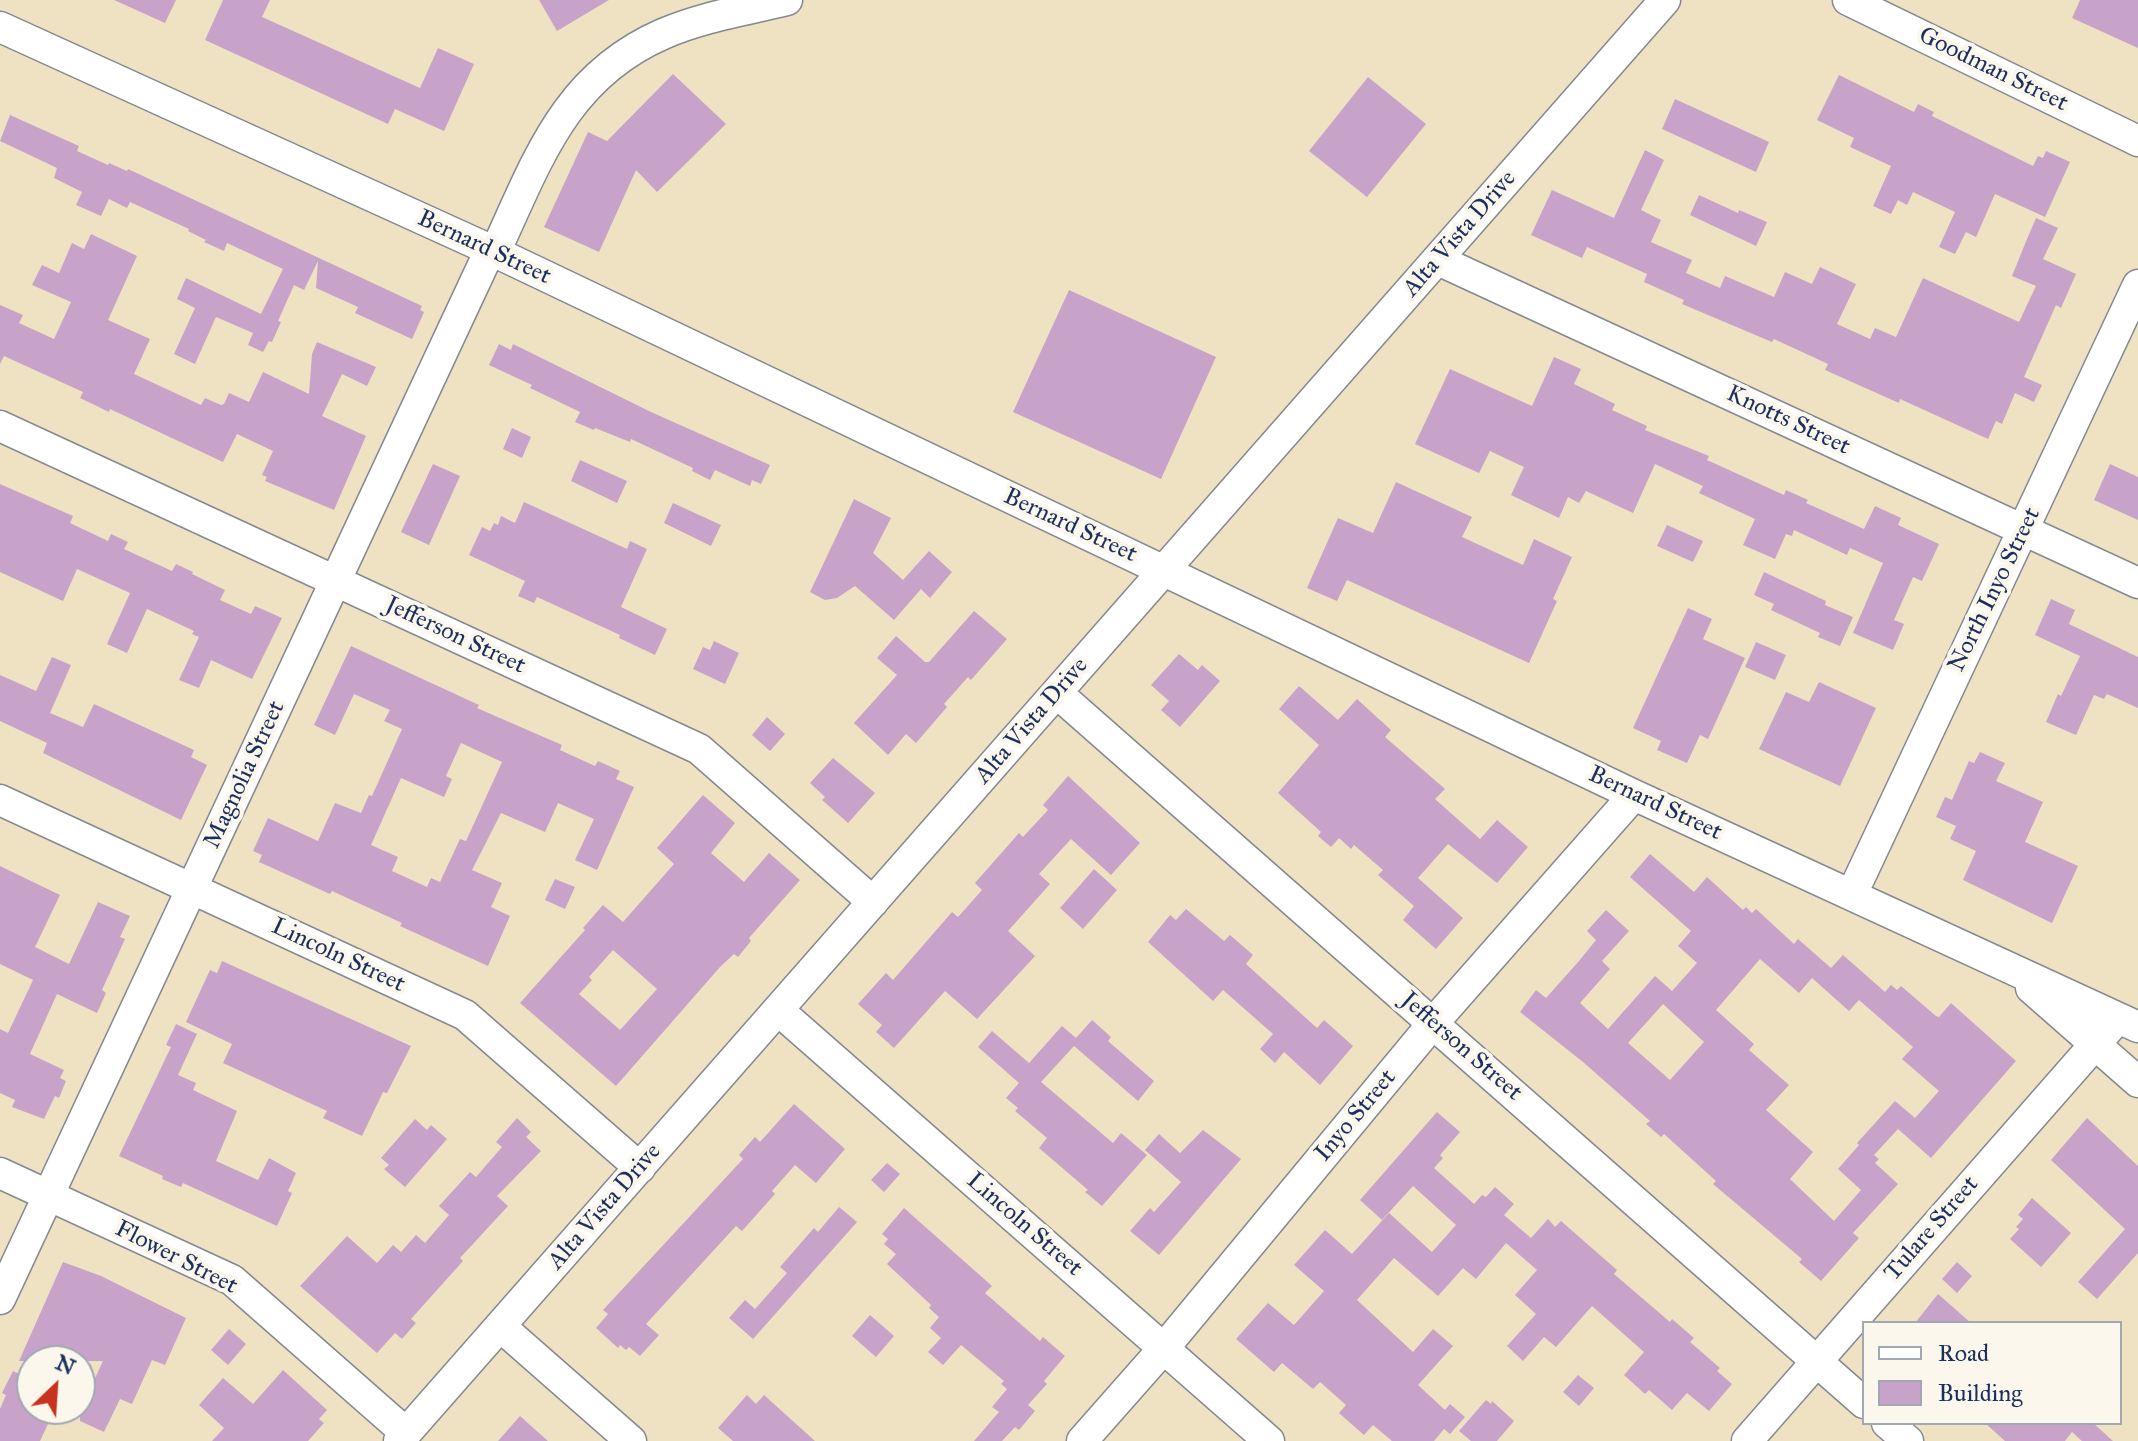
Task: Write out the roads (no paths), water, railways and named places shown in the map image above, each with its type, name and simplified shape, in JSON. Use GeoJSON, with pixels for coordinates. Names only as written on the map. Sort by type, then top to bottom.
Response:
{"type":"FeatureCollection","features":[{"type":"Feature","properties":{"kind":"street","name":"Magnolia Street"},"geometry":{"type":"LineString","coordinates":[[0,1299],[335,581],[550,135],[571,104],[627,53],[662,34],[695,22],[787,0]]}},
{"type":"Feature","properties":{"kind":"street","name":"Alta Vista Drive"},"geometry":{"type":"LineString","coordinates":[[403,1437],[1665,0]]}},
{"type":"Feature","properties":{"kind":"street","name":"Goodman Street"},"geometry":{"type":"LineString","coordinates":[[1848,0],[2138,141]]}},
{"type":"Feature","properties":{"kind":"street","name":"Bernard Street"},"geometry":{"type":"LineString","coordinates":[[0,27],[492,251],[1634,795],[2128,1022]]}},
{"type":"Feature","properties":{"kind":"street","name":"Knotts Street"},"geometry":{"type":"LineString","coordinates":[[1438,260],[2138,583]]}},
{"type":"Feature","properties":{"kind":"street","name":"North Inyo Street"},"geometry":{"type":"LineString","coordinates":[[1852,894],[2138,285]]}},
{"type":"Feature","properties":{"kind":"street","name":"Jefferson Street"},"geometry":{"type":"LineString","coordinates":[[0,426],[699,749],[873,902]]}},
{"type":"Feature","properties":{"kind":"street","name":"Jefferson Street"},"geometry":{"type":"LineString","coordinates":[[1057,693],[1862,1401]]}},
{"type":"Feature","properties":{"kind":"street","name":"Inyo Street"},"geometry":{"type":"LineString","coordinates":[[1082,1441],[1164,1348],[1434,1022],[1634,795]]}},
{"type":"Feature","properties":{"kind":"street","name":"Lincoln Street"},"geometry":{"type":"LineString","coordinates":[[0,800],[465,1015],[640,1168]]}},
{"type":"Feature","properties":{"kind":"street"},"geometry":{"type":"LineString","coordinates":[[2006,966],[2138,1082]]}},
{"type":"Feature","properties":{"kind":"street","name":"Lincoln Street"},"geometry":{"type":"LineString","coordinates":[[778,1010],[1269,1441]]}},
{"type":"Feature","properties":{"kind":"street","name":"Tulare Street"},"geometry":{"type":"LineString","coordinates":[[1747,1441],[2095,1044],[2128,1022]]}},
{"type":"Feature","properties":{"kind":"street","name":"Flower Street"},"geometry":{"type":"LineString","coordinates":[[0,1173],[232,1280],[403,1437]]}},
{"type":"Feature","properties":{"kind":"street"},"geometry":{"type":"LineString","coordinates":[[500,1326],[631,1441]]}},
{"type":"Feature","properties":{"kind":"street"},"geometry":{"type":"LineString","coordinates":[[1889,1425],[1908,1441]]}}]}
